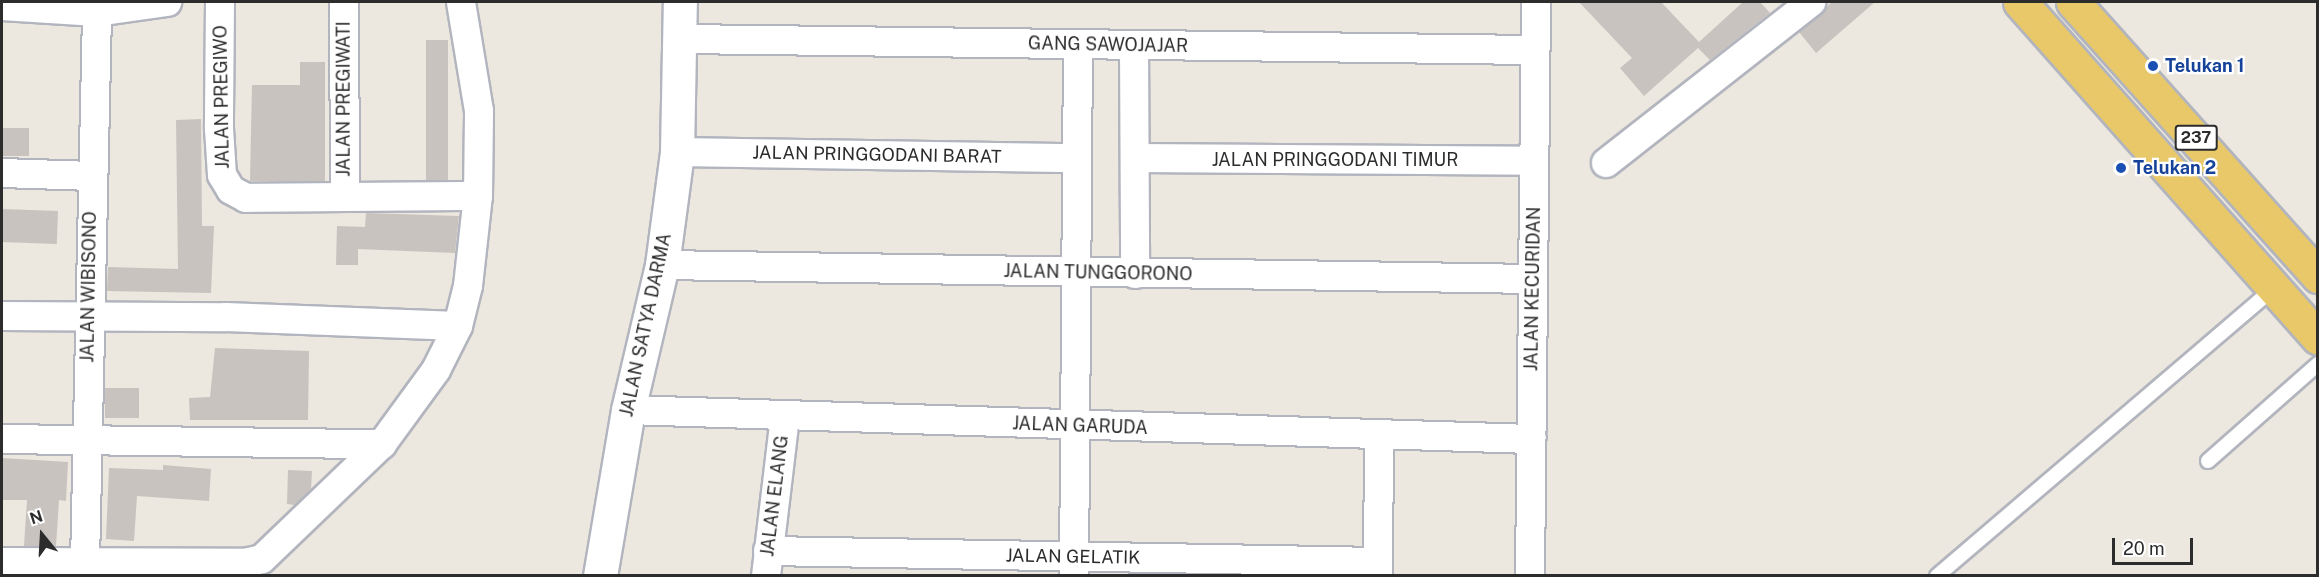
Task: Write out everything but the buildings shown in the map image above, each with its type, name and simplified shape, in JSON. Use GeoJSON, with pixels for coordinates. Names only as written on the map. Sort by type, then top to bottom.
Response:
{"type":"FeatureCollection","features":[{"type":"Feature","properties":{"kind":"main road","name":"JALAN SATYA DARMA"},"geometry":{"type":"LineString","coordinates":[[600,576],[628,410],[662,265],[677,152],[680,2]]}},
{"type":"Feature","properties":{"kind":"main road","name":"237"},"geometry":{"type":"LineString","coordinates":[[2020,2],[2318,339]]}},
{"type":"Feature","properties":{"kind":"main road","name":"237"},"geometry":{"type":"LineString","coordinates":[[2085,6],[2193,134],[2318,276]]}},
{"type":"Feature","properties":{"kind":"main road"},"geometry":{"type":"LineString","coordinates":[[2161,163],[2193,134]]}},
{"type":"Feature","properties":{"kind":"street"},"geometry":{"type":"LineString","coordinates":[[2,6],[97,12],[167,2]]}},
{"type":"Feature","properties":{"kind":"street","name":"JALAN PREGIWO"},"geometry":{"type":"LineString","coordinates":[[220,2],[219,129],[222,175],[231,190],[246,198],[345,197]]}},
{"type":"Feature","properties":{"kind":"street","name":"JALAN PREGIWATI"},"geometry":{"type":"LineString","coordinates":[[344,2],[345,197]]}},
{"type":"Feature","properties":{"kind":"street"},"geometry":{"type":"LineString","coordinates":[[2,562],[245,563],[262,559],[382,444],[436,370],[458,326],[470,277],[478,196],[480,111],[461,2]]}},
{"type":"Feature","properties":{"kind":"street","name":"JALAN KECURIDAN"},"geometry":{"type":"LineString","coordinates":[[1530,576],[1536,2]]}},
{"type":"Feature","properties":{"kind":"street"},"geometry":{"type":"LineString","coordinates":[[1606,163],[1810,2]]}},
{"type":"Feature","properties":{"kind":"street","name":"JALAN WIBISONO"},"geometry":{"type":"LineString","coordinates":[[85,563],[91,176],[97,12]]}},
{"type":"Feature","properties":{"kind":"street","name":"GANG SAWOJAJAR"},"geometry":{"type":"LineString","coordinates":[[681,39],[1535,50]]}},
{"type":"Feature","properties":{"kind":"street"},"geometry":{"type":"LineString","coordinates":[[1074,566],[1078,45]]}},
{"type":"Feature","properties":{"kind":"street"},"geometry":{"type":"LineString","coordinates":[[1134,46],[1136,274]]}},
{"type":"Feature","properties":{"kind":"street","name":"JALAN PRINGGODANI BARAT"},"geometry":{"type":"LineString","coordinates":[[677,152],[1077,158]]}},
{"type":"Feature","properties":{"kind":"street","name":"JALAN PRINGGODANI TIMUR"},"geometry":{"type":"LineString","coordinates":[[1135,158],[1534,161]]}},
{"type":"Feature","properties":{"kind":"street"},"geometry":{"type":"LineString","coordinates":[[2,173],[91,176]]}},
{"type":"Feature","properties":{"kind":"street"},"geometry":{"type":"LineString","coordinates":[[345,197],[478,196]]}},
{"type":"Feature","properties":{"kind":"street","name":"JALAN TUNGGORONO"},"geometry":{"type":"LineString","coordinates":[[662,265],[1533,279]]}},
{"type":"Feature","properties":{"kind":"street"},"geometry":{"type":"LineString","coordinates":[[2,316],[226,317],[458,326]]}},
{"type":"Feature","properties":{"kind":"street","name":"JALAN GARUDA"},"geometry":{"type":"LineString","coordinates":[[628,410],[1532,439]]}},
{"type":"Feature","properties":{"kind":"street","name":"JALAN ELANG"},"geometry":{"type":"LineString","coordinates":[[767,563],[785,416]]}},
{"type":"Feature","properties":{"kind":"street"},"geometry":{"type":"LineString","coordinates":[[1378,569],[1379,435]]}},
{"type":"Feature","properties":{"kind":"street"},"geometry":{"type":"LineString","coordinates":[[2,439],[382,444]]}},
{"type":"Feature","properties":{"kind":"street","name":"JALAN GELATIK"},"geometry":{"type":"LineString","coordinates":[[767,563],[1378,569]]}},
{"type":"Feature","properties":{"kind":"lane"},"geometry":{"type":"LineString","coordinates":[[1937,576],[2273,289]]}},
{"type":"Feature","properties":{"kind":"lane"},"geometry":{"type":"LineString","coordinates":[[2208,460],[2318,364]]}},
{"type":"Feature","properties":{"kind":"place","name":"Telukan 1"},"geometry":{"type":"Point","coordinates":[2153,66]}},
{"type":"Feature","properties":{"kind":"place","name":"Telukan 2"},"geometry":{"type":"Point","coordinates":[2121,168]}}]}
